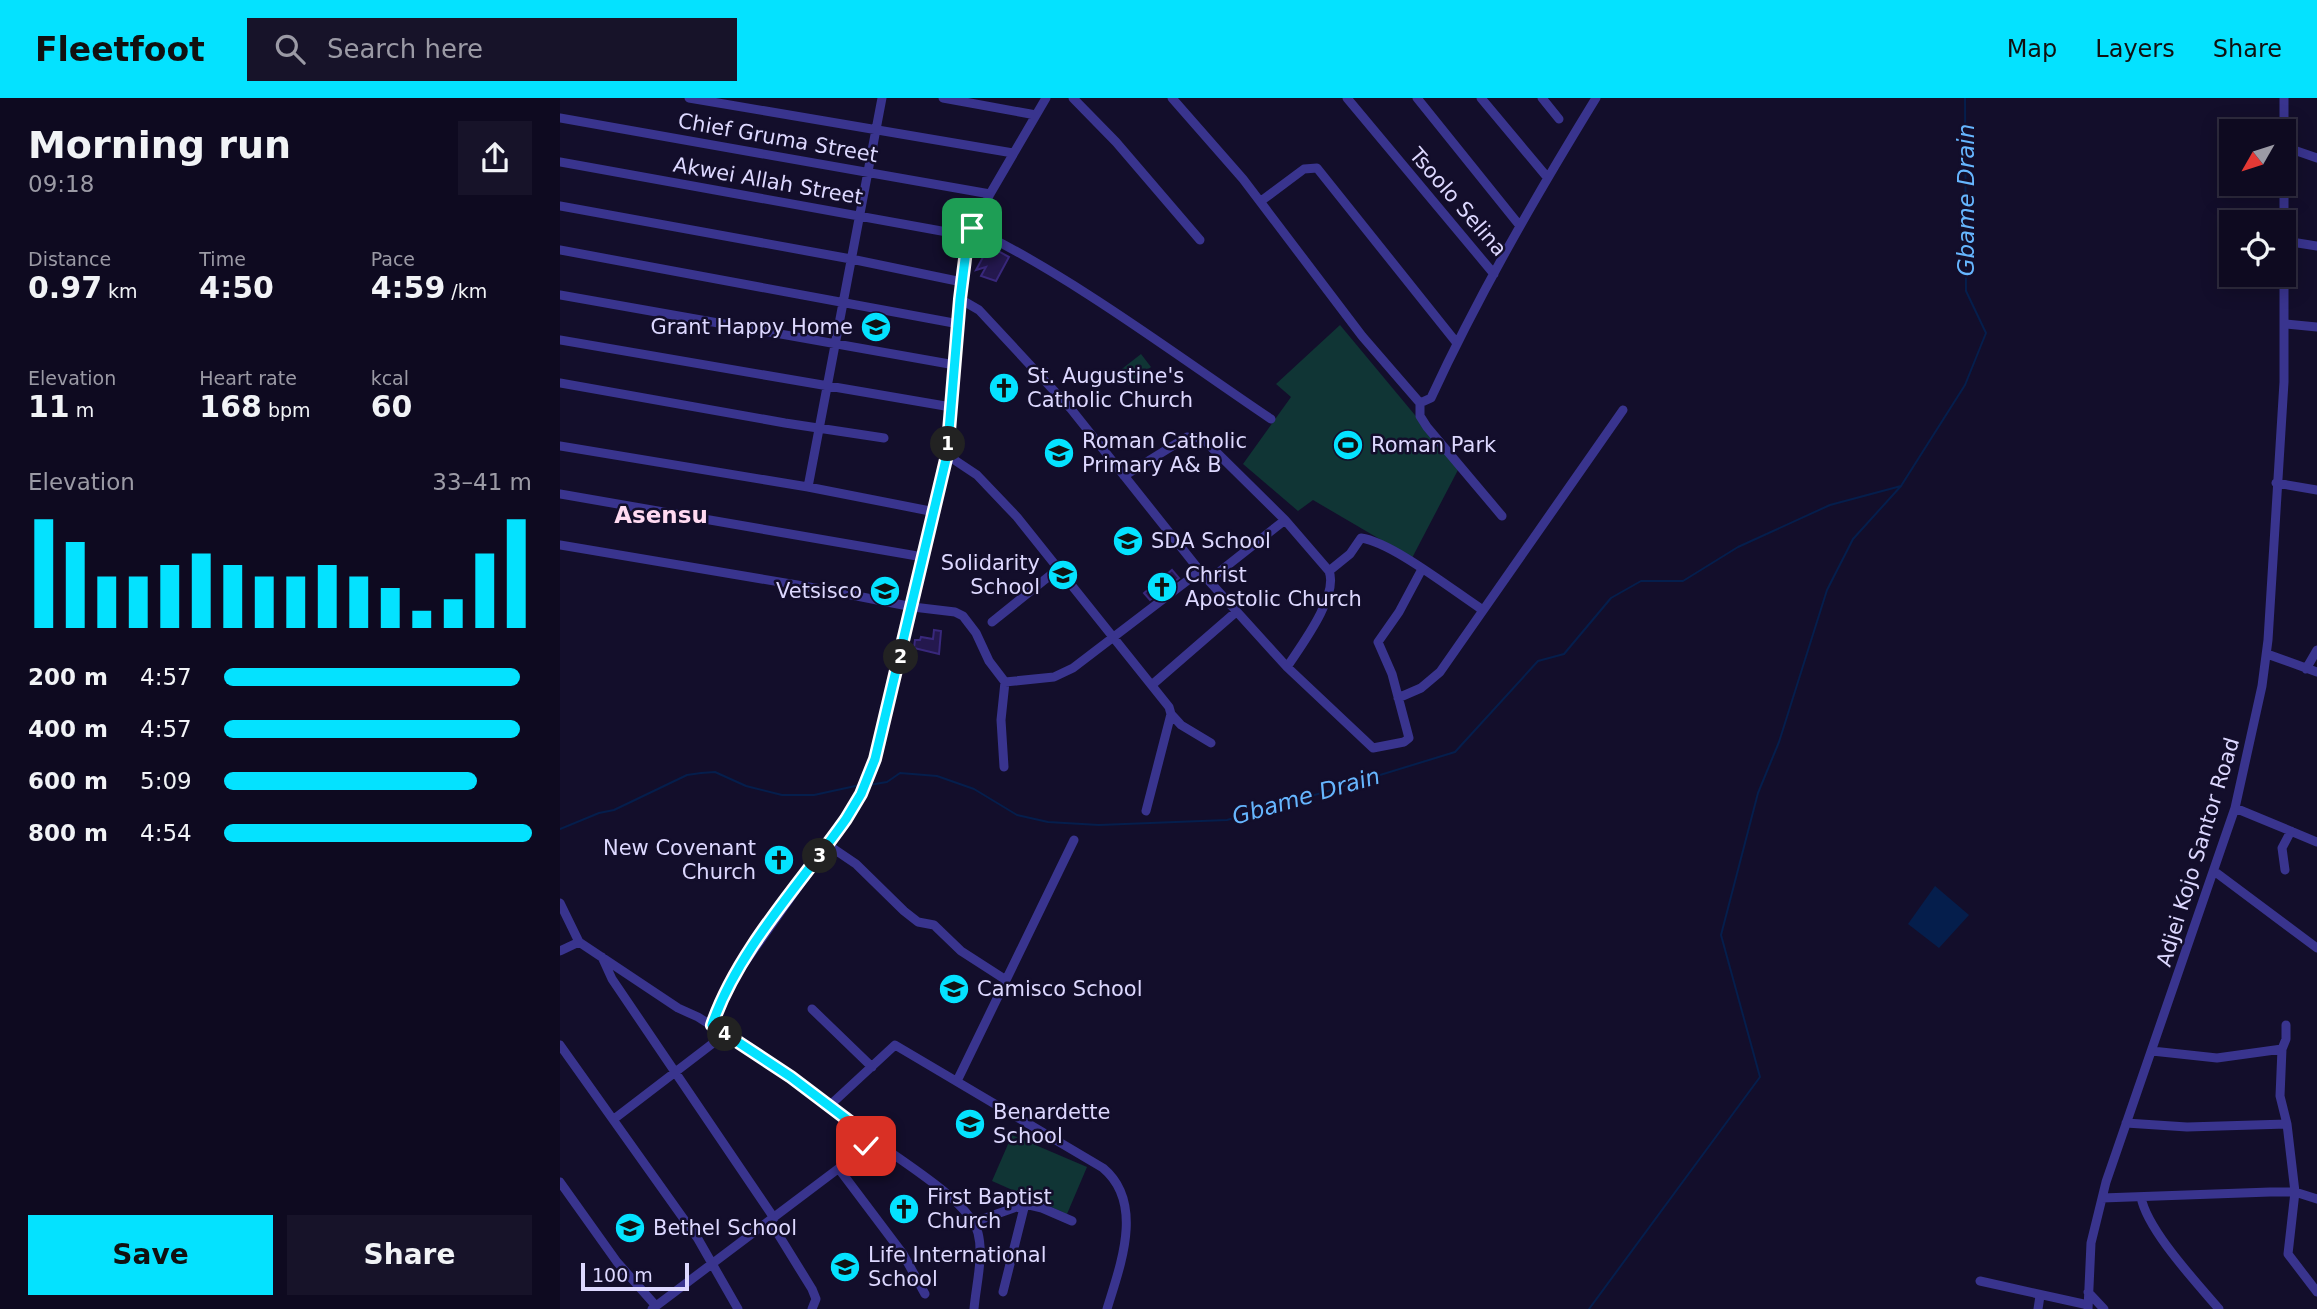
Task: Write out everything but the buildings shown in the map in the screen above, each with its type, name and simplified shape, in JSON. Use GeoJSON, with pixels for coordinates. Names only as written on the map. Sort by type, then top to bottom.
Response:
{"type":"FeatureCollection","features":[{"type":"Feature","properties":{"kind":"street"},"geometry":{"type":"LineString","coordinates":[[689,98],[1013,153]]}},
{"type":"Feature","properties":{"kind":"street"},"geometry":{"type":"LineString","coordinates":[[808,487],[834,344],[862,215],[882,98]]}},
{"type":"Feature","properties":{"kind":"street"},"geometry":{"type":"LineString","coordinates":[[943,98],[1036,115]]}},
{"type":"Feature","properties":{"kind":"street"},"geometry":{"type":"LineString","coordinates":[[712,1025],[717,1009],[736,975],[828,845],[861,794],[873,767],[947,455],[960,299],[971,232],[1046,98]]}},
{"type":"Feature","properties":{"kind":"street"},"geometry":{"type":"LineString","coordinates":[[1073,98],[1116,142],[1200,240]]}},
{"type":"Feature","properties":{"kind":"street"},"geometry":{"type":"LineString","coordinates":[[1172,98],[1261,201],[1362,336],[1420,403],[1420,416],[1427,427],[1502,516]]}},
{"type":"Feature","properties":{"kind":"street","name":"Tsoolo Selina"},"geometry":{"type":"LineString","coordinates":[[1347,98],[1494,274],[1596,98]]}},
{"type":"Feature","properties":{"kind":"street"},"geometry":{"type":"LineString","coordinates":[[1417,98],[1520,226]]}},
{"type":"Feature","properties":{"kind":"street"},"geometry":{"type":"LineString","coordinates":[[1481,98],[1548,177]]}},
{"type":"Feature","properties":{"kind":"street"},"geometry":{"type":"LineString","coordinates":[[1542,98],[1559,119]]}},
{"type":"Feature","properties":{"kind":"street","name":"Adjei Kojo Santor Road"},"geometry":{"type":"LineString","coordinates":[[2284,98],[2284,119]]}},
{"type":"Feature","properties":{"kind":"street","name":"Chief Gruma Street"},"geometry":{"type":"LineString","coordinates":[[560,118],[990,194]]}},
{"type":"Feature","properties":{"kind":"street"},"geometry":{"type":"LineString","coordinates":[[2296,151],[2317,158]]}},
{"type":"Feature","properties":{"kind":"street","name":"Akwei Allah Street"},"geometry":{"type":"LineString","coordinates":[[560,162],[971,232],[1022,254],[1091,296],[1271,419]]}},
{"type":"Feature","properties":{"kind":"street"},"geometry":{"type":"LineString","coordinates":[[1261,201],[1304,169],[1317,168],[1456,342]]}},
{"type":"Feature","properties":{"kind":"street"},"geometry":{"type":"LineString","coordinates":[[560,206],[962,282]]}},
{"type":"Feature","properties":{"kind":"street"},"geometry":{"type":"LineString","coordinates":[[2296,243],[2317,246]]}},
{"type":"Feature","properties":{"kind":"street"},"geometry":{"type":"LineString","coordinates":[[560,250],[958,324]]}},
{"type":"Feature","properties":{"kind":"street"},"geometry":{"type":"LineString","coordinates":[[1420,403],[1431,398],[1456,342],[1494,274]]}},
{"type":"Feature","properties":{"kind":"street","name":"Adjei Kojo Santor Road"},"geometry":{"type":"LineString","coordinates":[[2088,1307],[2088,1261],[2102,1198],[2235,808],[2255,723],[2267,654],[2285,287]]}},
{"type":"Feature","properties":{"kind":"street"},"geometry":{"type":"LineString","coordinates":[[560,295],[956,365]]}},
{"type":"Feature","properties":{"kind":"street"},"geometry":{"type":"LineString","coordinates":[[960,299],[979,310],[1043,380],[1236,612],[1287,667],[1373,748],[1404,743],[1409,738],[1392,674],[1378,642],[1399,612],[1422,569]]}},
{"type":"Feature","properties":{"kind":"street"},"geometry":{"type":"LineString","coordinates":[[2285,324],[2317,327]]}},
{"type":"Feature","properties":{"kind":"street"},"geometry":{"type":"LineString","coordinates":[[560,340],[951,407]]}},
{"type":"Feature","properties":{"kind":"street"},"geometry":{"type":"LineString","coordinates":[[560,383],[884,438]]}},
{"type":"Feature","properties":{"kind":"street"},"geometry":{"type":"LineString","coordinates":[[1398,698],[1431,681],[1623,410]]}},
{"type":"Feature","properties":{"kind":"street"},"geometry":{"type":"LineString","coordinates":[[1124,477],[1187,438],[1196,436],[1208,443],[1285,520],[1329,571],[1331,576],[1319,619],[1287,667]]}},
{"type":"Feature","properties":{"kind":"street"},"geometry":{"type":"LineString","coordinates":[[560,446],[808,487],[935,512]]}},
{"type":"Feature","properties":{"kind":"street"},"geometry":{"type":"LineString","coordinates":[[947,455],[977,475],[1017,517],[1153,684],[1171,714],[1181,725],[1210,743]]}},
{"type":"Feature","properties":{"kind":"street"},"geometry":{"type":"LineString","coordinates":[[2276,483],[2317,490]]}},
{"type":"Feature","properties":{"kind":"street"},"geometry":{"type":"LineString","coordinates":[[560,494],[923,557]]}},
{"type":"Feature","properties":{"kind":"street"},"geometry":{"type":"LineString","coordinates":[[1209,580],[1285,520]]}},
{"type":"Feature","properties":{"kind":"street"},"geometry":{"type":"LineString","coordinates":[[1329,571],[1350,554],[1361,538],[1369,539],[1422,569],[1483,610]]}},
{"type":"Feature","properties":{"kind":"street"},"geometry":{"type":"LineString","coordinates":[[560,545],[955,612],[963,616],[976,634],[989,661],[1005,682],[1001,720],[1004,767]]}},
{"type":"Feature","properties":{"kind":"street"},"geometry":{"type":"LineString","coordinates":[[992,622],[1058,569]]}},
{"type":"Feature","properties":{"kind":"street"},"geometry":{"type":"LineString","coordinates":[[1005,682],[1054,677],[1073,668],[1115,639],[1200,571]]}},
{"type":"Feature","properties":{"kind":"street"},"geometry":{"type":"LineString","coordinates":[[1153,684],[1236,612]]}},
{"type":"Feature","properties":{"kind":"street"},"geometry":{"type":"LineString","coordinates":[[2306,669],[2317,650]]}},
{"type":"Feature","properties":{"kind":"street"},"geometry":{"type":"LineString","coordinates":[[2267,654],[2317,672]]}},
{"type":"Feature","properties":{"kind":"street"},"geometry":{"type":"LineString","coordinates":[[1146,811],[1171,714]]}},
{"type":"Feature","properties":{"kind":"street"},"geometry":{"type":"LineString","coordinates":[[2235,808],[2317,842]]}},
{"type":"Feature","properties":{"kind":"street"},"geometry":{"type":"LineString","coordinates":[[2285,870],[2282,848],[2291,831]]}},
{"type":"Feature","properties":{"kind":"street"},"geometry":{"type":"LineString","coordinates":[[957,1081],[1074,840]]}},
{"type":"Feature","properties":{"kind":"street"},"geometry":{"type":"LineString","coordinates":[[828,845],[856,864],[918,922],[934,925],[961,951],[1006,980]]}},
{"type":"Feature","properties":{"kind":"street"},"geometry":{"type":"LineString","coordinates":[[2214,871],[2317,948]]}},
{"type":"Feature","properties":{"kind":"street"},"geometry":{"type":"LineString","coordinates":[[560,903],[579,942],[678,1008],[712,1025],[791,1077],[861,1130],[869,1140],[888,1147],[951,1199],[974,1222],[980,1244],[975,1309]]}},
{"type":"Feature","properties":{"kind":"street"},"geometry":{"type":"LineString","coordinates":[[560,951],[579,942]]}},
{"type":"Feature","properties":{"kind":"street"},"geometry":{"type":"LineString","coordinates":[[602,957],[612,979],[677,1072],[772,1220],[812,1289],[816,1299],[812,1309]]}},
{"type":"Feature","properties":{"kind":"street"},"geometry":{"type":"LineString","coordinates":[[811,1009],[872,1067]]}},
{"type":"Feature","properties":{"kind":"street"},"geometry":{"type":"LineString","coordinates":[[2286,1025],[2280,1096],[2287,1124],[2295,1192],[2288,1254],[2317,1292]]}},
{"type":"Feature","properties":{"kind":"street"},"geometry":{"type":"LineString","coordinates":[[614,1119],[725,1034]]}},
{"type":"Feature","properties":{"kind":"street"},"geometry":{"type":"LineString","coordinates":[[560,1045],[713,1265],[738,1309]]}},
{"type":"Feature","properties":{"kind":"street"},"geometry":{"type":"LineString","coordinates":[[828,1107],[895,1045],[1103,1168],[1116,1180],[1122,1197],[1126,1225],[1123,1250],[1107,1309]]}},
{"type":"Feature","properties":{"kind":"street"},"geometry":{"type":"LineString","coordinates":[[2152,1051],[2217,1058],[2282,1049]]}},
{"type":"Feature","properties":{"kind":"street"},"geometry":{"type":"LineString","coordinates":[[2126,1123],[2187,1127],[2287,1124]]}},
{"type":"Feature","properties":{"kind":"street"},"geometry":{"type":"LineString","coordinates":[[560,1182],[617,1262],[654,1308],[839,1169],[863,1150],[869,1140]]}},
{"type":"Feature","properties":{"kind":"street"},"geometry":{"type":"LineString","coordinates":[[839,1169],[903,1254],[925,1294]]}},
{"type":"Feature","properties":{"kind":"street"},"geometry":{"type":"LineString","coordinates":[[2102,1198],[2295,1192],[2317,1199]]}},
{"type":"Feature","properties":{"kind":"street"},"geometry":{"type":"LineString","coordinates":[[2141,1197],[2143,1208],[2155,1229],[2220,1309]]}},
{"type":"Feature","properties":{"kind":"street"},"geometry":{"type":"LineString","coordinates":[[974,1222],[1025,1204],[1072,1221]]}},
{"type":"Feature","properties":{"kind":"street"},"geometry":{"type":"LineString","coordinates":[[1003,1293],[1025,1204]]}},
{"type":"Feature","properties":{"kind":"street"},"geometry":{"type":"LineString","coordinates":[[1980,1281],[2088,1307]]}},
{"type":"Feature","properties":{"kind":"street"},"geometry":{"type":"LineString","coordinates":[[2088,1292],[2104,1309]]}},
{"type":"Feature","properties":{"kind":"street"},"geometry":{"type":"LineString","coordinates":[[2038,1309],[2040,1296]]}},
{"type":"Feature","properties":{"kind":"green space","name":"Roman Park"},"geometry":{"type":"Polygon","coordinates":[[[1340,325],[1459,468],[1412,558],[1313,500],[1298,511],[1243,464],[1291,397],[1276,384],[1340,325]]]}},
{"type":"Feature","properties":{"kind":"green space"},"geometry":{"type":"Polygon","coordinates":[[[1141,354],[1151,367],[1129,385],[1118,372],[1141,354]]]}},
{"type":"Feature","properties":{"kind":"green space"},"geometry":{"type":"Polygon","coordinates":[[[1012,1135],[1087,1167],[1067,1214],[992,1181],[1012,1135]]]}},
{"type":"Feature","properties":{"kind":"water"},"geometry":{"type":"Polygon","coordinates":[[[1935,886],[1969,915],[1939,948],[1908,924],[1935,886]]]}},
{"type":"Feature","properties":{"kind":"waterway","name":"Gbame Drain"},"geometry":{"type":"LineString","coordinates":[[1589,1309],[1760,1077],[1721,935],[1758,793],[1779,742],[1827,590],[1853,539],[1901,486],[1965,385],[1986,333],[1966,291],[1965,98]]}},
{"type":"Feature","properties":{"kind":"waterway","name":"Gbame Drain"},"geometry":{"type":"LineString","coordinates":[[869,785],[887,782],[900,773],[937,776],[974,789],[1017,815],[1048,822],[1099,825],[1227,820],[1318,794],[1455,752],[1538,661],[1564,654],[1611,598],[1641,581],[1683,581],[1738,547],[1830,505],[1901,486]]}},
{"type":"Feature","properties":{"kind":"waterway","name":"Gbame Drain"},"geometry":{"type":"LineString","coordinates":[[560,829],[599,813],[614,810],[687,775],[715,772],[746,786],[782,795],[814,795],[860,785]]}},
{"type":"Feature","properties":{"kind":"place","name":"Grant Happy Home"},"geometry":{"type":"Point","coordinates":[876,327]}},
{"type":"Feature","properties":{"kind":"place","name":"St. Augustine's Catholic Church"},"geometry":{"type":"Point","coordinates":[1004,388]}},
{"type":"Feature","properties":{"kind":"place","name":"Roman Park"},"geometry":{"type":"Point","coordinates":[1348,445]}},
{"type":"Feature","properties":{"kind":"place","name":"Roman Catholic Primary A& B"},"geometry":{"type":"Point","coordinates":[1059,453]}},
{"type":"Feature","properties":{"kind":"place","name":"SDA School"},"geometry":{"type":"Point","coordinates":[1128,541]}},
{"type":"Feature","properties":{"kind":"place","name":"Solidarity School"},"geometry":{"type":"Point","coordinates":[1063,575]}},
{"type":"Feature","properties":{"kind":"place","name":"Christ Apostolic Church"},"geometry":{"type":"Point","coordinates":[1162,587]}},
{"type":"Feature","properties":{"kind":"place","name":"Vetsisco"},"geometry":{"type":"Point","coordinates":[885,591]}},
{"type":"Feature","properties":{"kind":"place","name":"New Covenant Church"},"geometry":{"type":"Point","coordinates":[779,860]}},
{"type":"Feature","properties":{"kind":"place","name":"Camisco School"},"geometry":{"type":"Point","coordinates":[954,989]}},
{"type":"Feature","properties":{"kind":"place","name":"Benardette School"},"geometry":{"type":"Point","coordinates":[970,1124]}},
{"type":"Feature","properties":{"kind":"place","name":"First Baptist Church"},"geometry":{"type":"Point","coordinates":[904,1209]}},
{"type":"Feature","properties":{"kind":"place","name":"Bethel School"},"geometry":{"type":"Point","coordinates":[630,1228]}},
{"type":"Feature","properties":{"kind":"place","name":"Life International School"},"geometry":{"type":"Point","coordinates":[845,1267]}},
{"type":"Feature","properties":{"kind":"district","name":"Asensu"},"geometry":{"type":"Point","coordinates":[661,515]}},
{"type":"Feature","properties":{"kind":"route"},"geometry":{"type":"LineString","coordinates":[[866,1146],[869,1140],[861,1130],[791,1077],[712,1025],[717,1009],[736,975],[861,794],[881,743],[947,455],[960,299],[972,228]]}}]}
